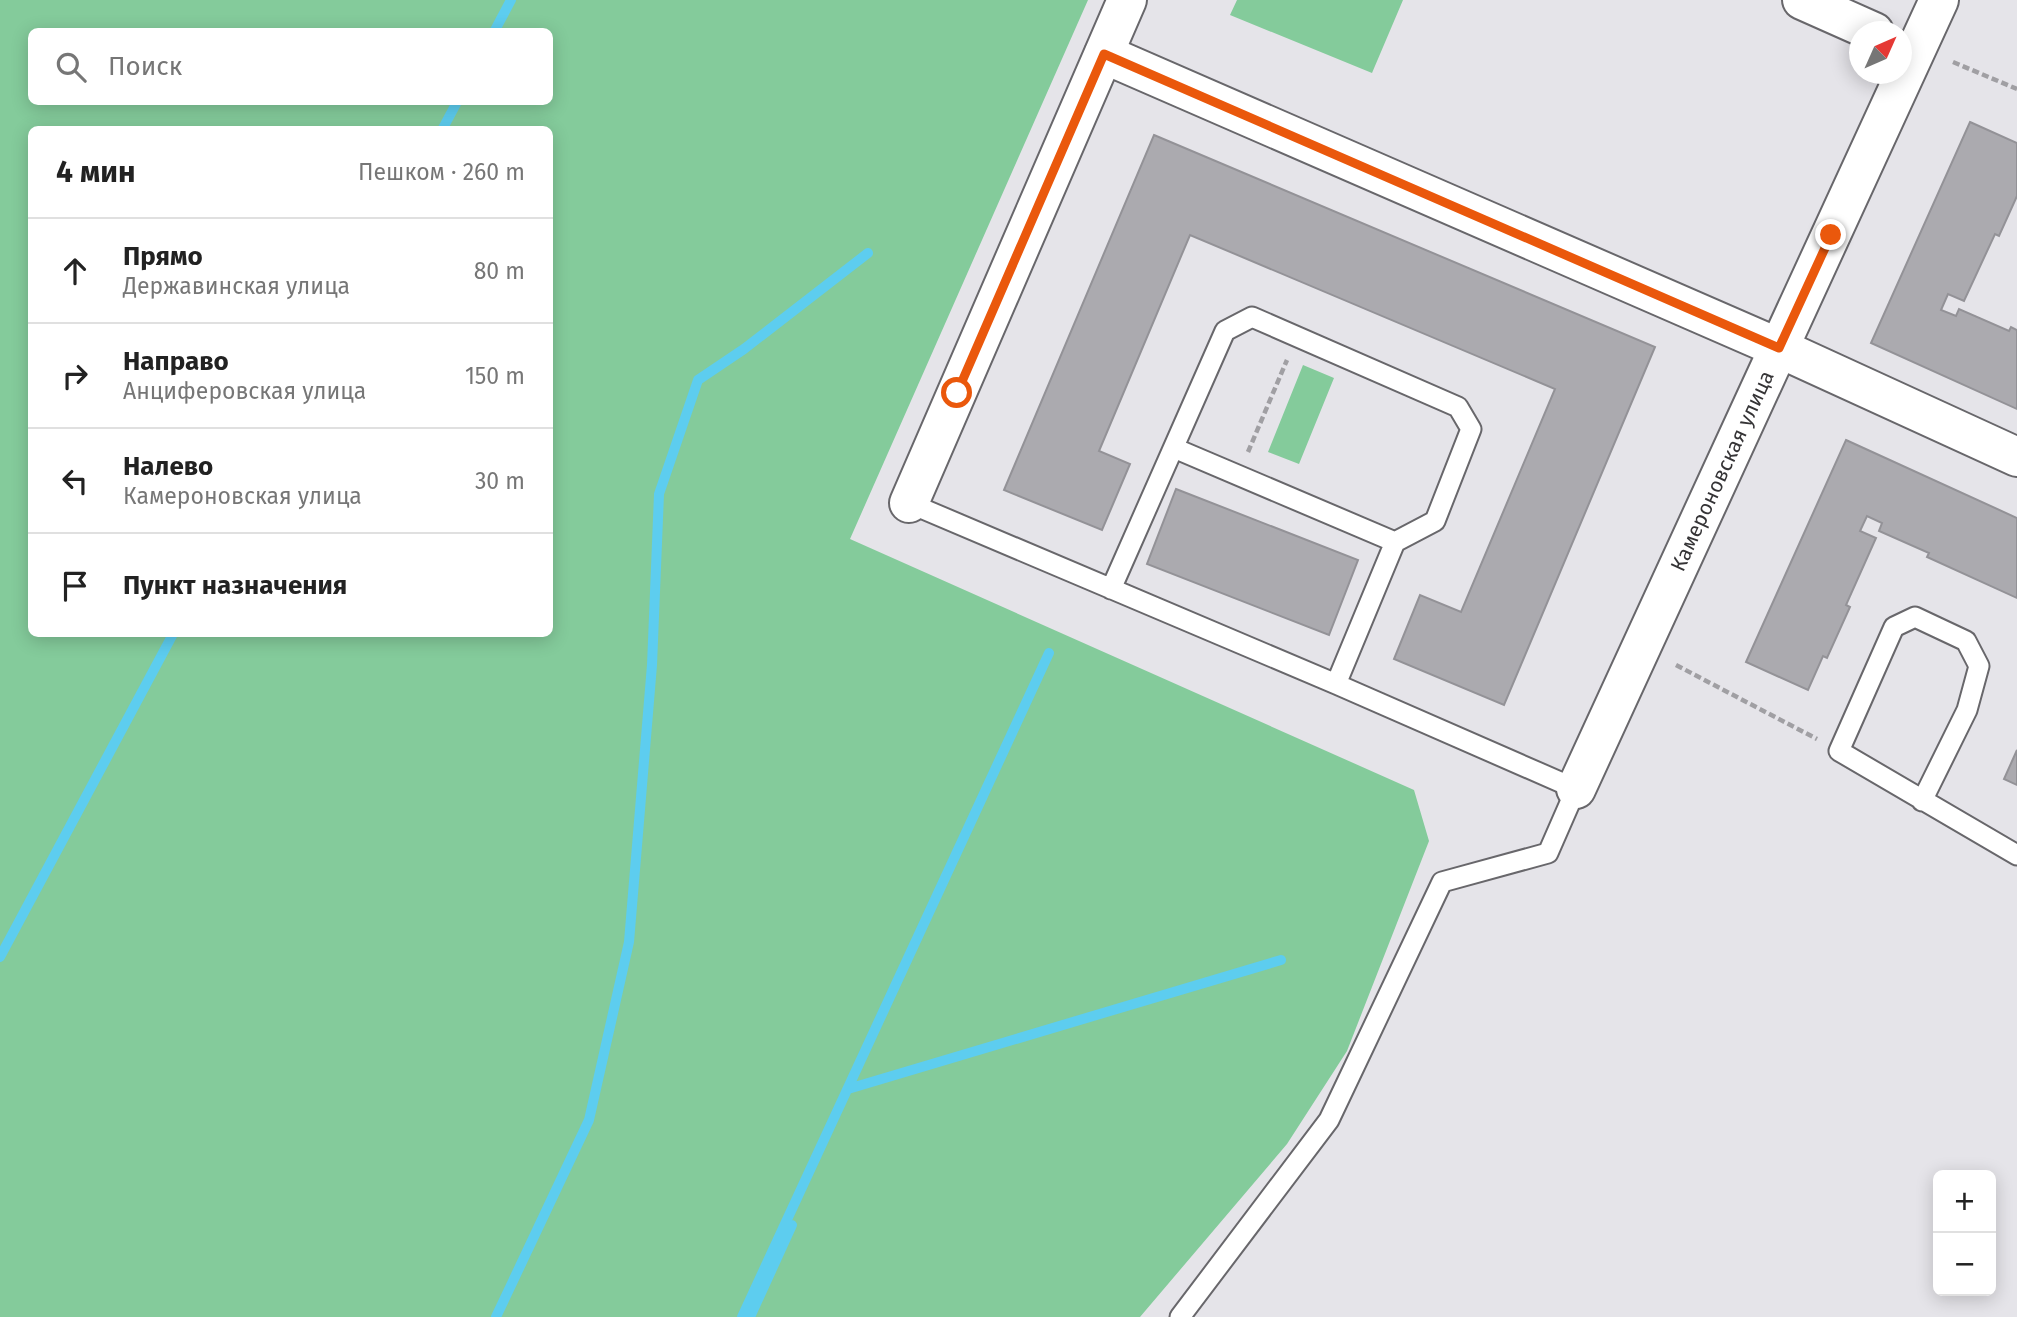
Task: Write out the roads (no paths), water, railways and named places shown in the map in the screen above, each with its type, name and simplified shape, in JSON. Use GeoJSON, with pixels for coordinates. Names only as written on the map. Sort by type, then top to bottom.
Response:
{"type":"FeatureCollection","features":[{"type":"Feature","properties":{"kind":"street"},"geometry":{"type":"LineString","coordinates":[[909,503],[1127,0]]}},
{"type":"Feature","properties":{"kind":"street"},"geometry":{"type":"LineString","coordinates":[[1802,0],[1849,21]]}},
{"type":"Feature","properties":{"kind":"street","name":"Камероновская улица"},"geometry":{"type":"LineString","coordinates":[[1912,41],[1939,0]]}},
{"type":"Feature","properties":{"kind":"street"},"geometry":{"type":"LineString","coordinates":[[1104,54],[1779,348],[2017,457]]}},
{"type":"Feature","properties":{"kind":"street","name":"Камероновская улица"},"geometry":{"type":"LineString","coordinates":[[1576,789],[1779,348],[1893,84]]}},
{"type":"Feature","properties":{"kind":"lane"},"geometry":{"type":"LineString","coordinates":[[1111,589],[1225,331],[1252,317],[1458,407],[1471,429],[1435,520],[1395,542],[1336,684]]}},
{"type":"Feature","properties":{"kind":"lane"},"geometry":{"type":"LineString","coordinates":[[1174,448],[1395,542]]}},
{"type":"Feature","properties":{"kind":"lane"},"geometry":{"type":"LineString","coordinates":[[909,503],[1576,789],[1548,853],[1442,882],[1328,1120],[1180,1317]]}},
{"type":"Feature","properties":{"kind":"lane"},"geometry":{"type":"LineString","coordinates":[[1922,801],[1967,710],[1979,666],[1966,641],[1915,617],[1894,627],[1839,751],[1922,801],[2017,855]]}},
{"type":"Feature","properties":{"kind":"waterway"},"geometry":{"type":"LineString","coordinates":[[496,28],[511,0]]}},
{"type":"Feature","properties":{"kind":"waterway"},"geometry":{"type":"LineString","coordinates":[[444,126],[455,105]]}},
{"type":"Feature","properties":{"kind":"waterway"},"geometry":{"type":"LineString","coordinates":[[496,1317],[589,1120],[629,942],[652,665],[659,494],[698,380],[744,349],[868,253]]}},
{"type":"Feature","properties":{"kind":"waterway"},"geometry":{"type":"LineString","coordinates":[[0,957],[171,637]]}},
{"type":"Feature","properties":{"kind":"waterway"},"geometry":{"type":"LineString","coordinates":[[742,1317],[1049,653]]}},
{"type":"Feature","properties":{"kind":"waterway"},"geometry":{"type":"LineString","coordinates":[[848,1089],[1281,960]]}},
{"type":"Feature","properties":{"kind":"waterway"},"geometry":{"type":"LineString","coordinates":[[750,1317],[792,1225]]}}]}
